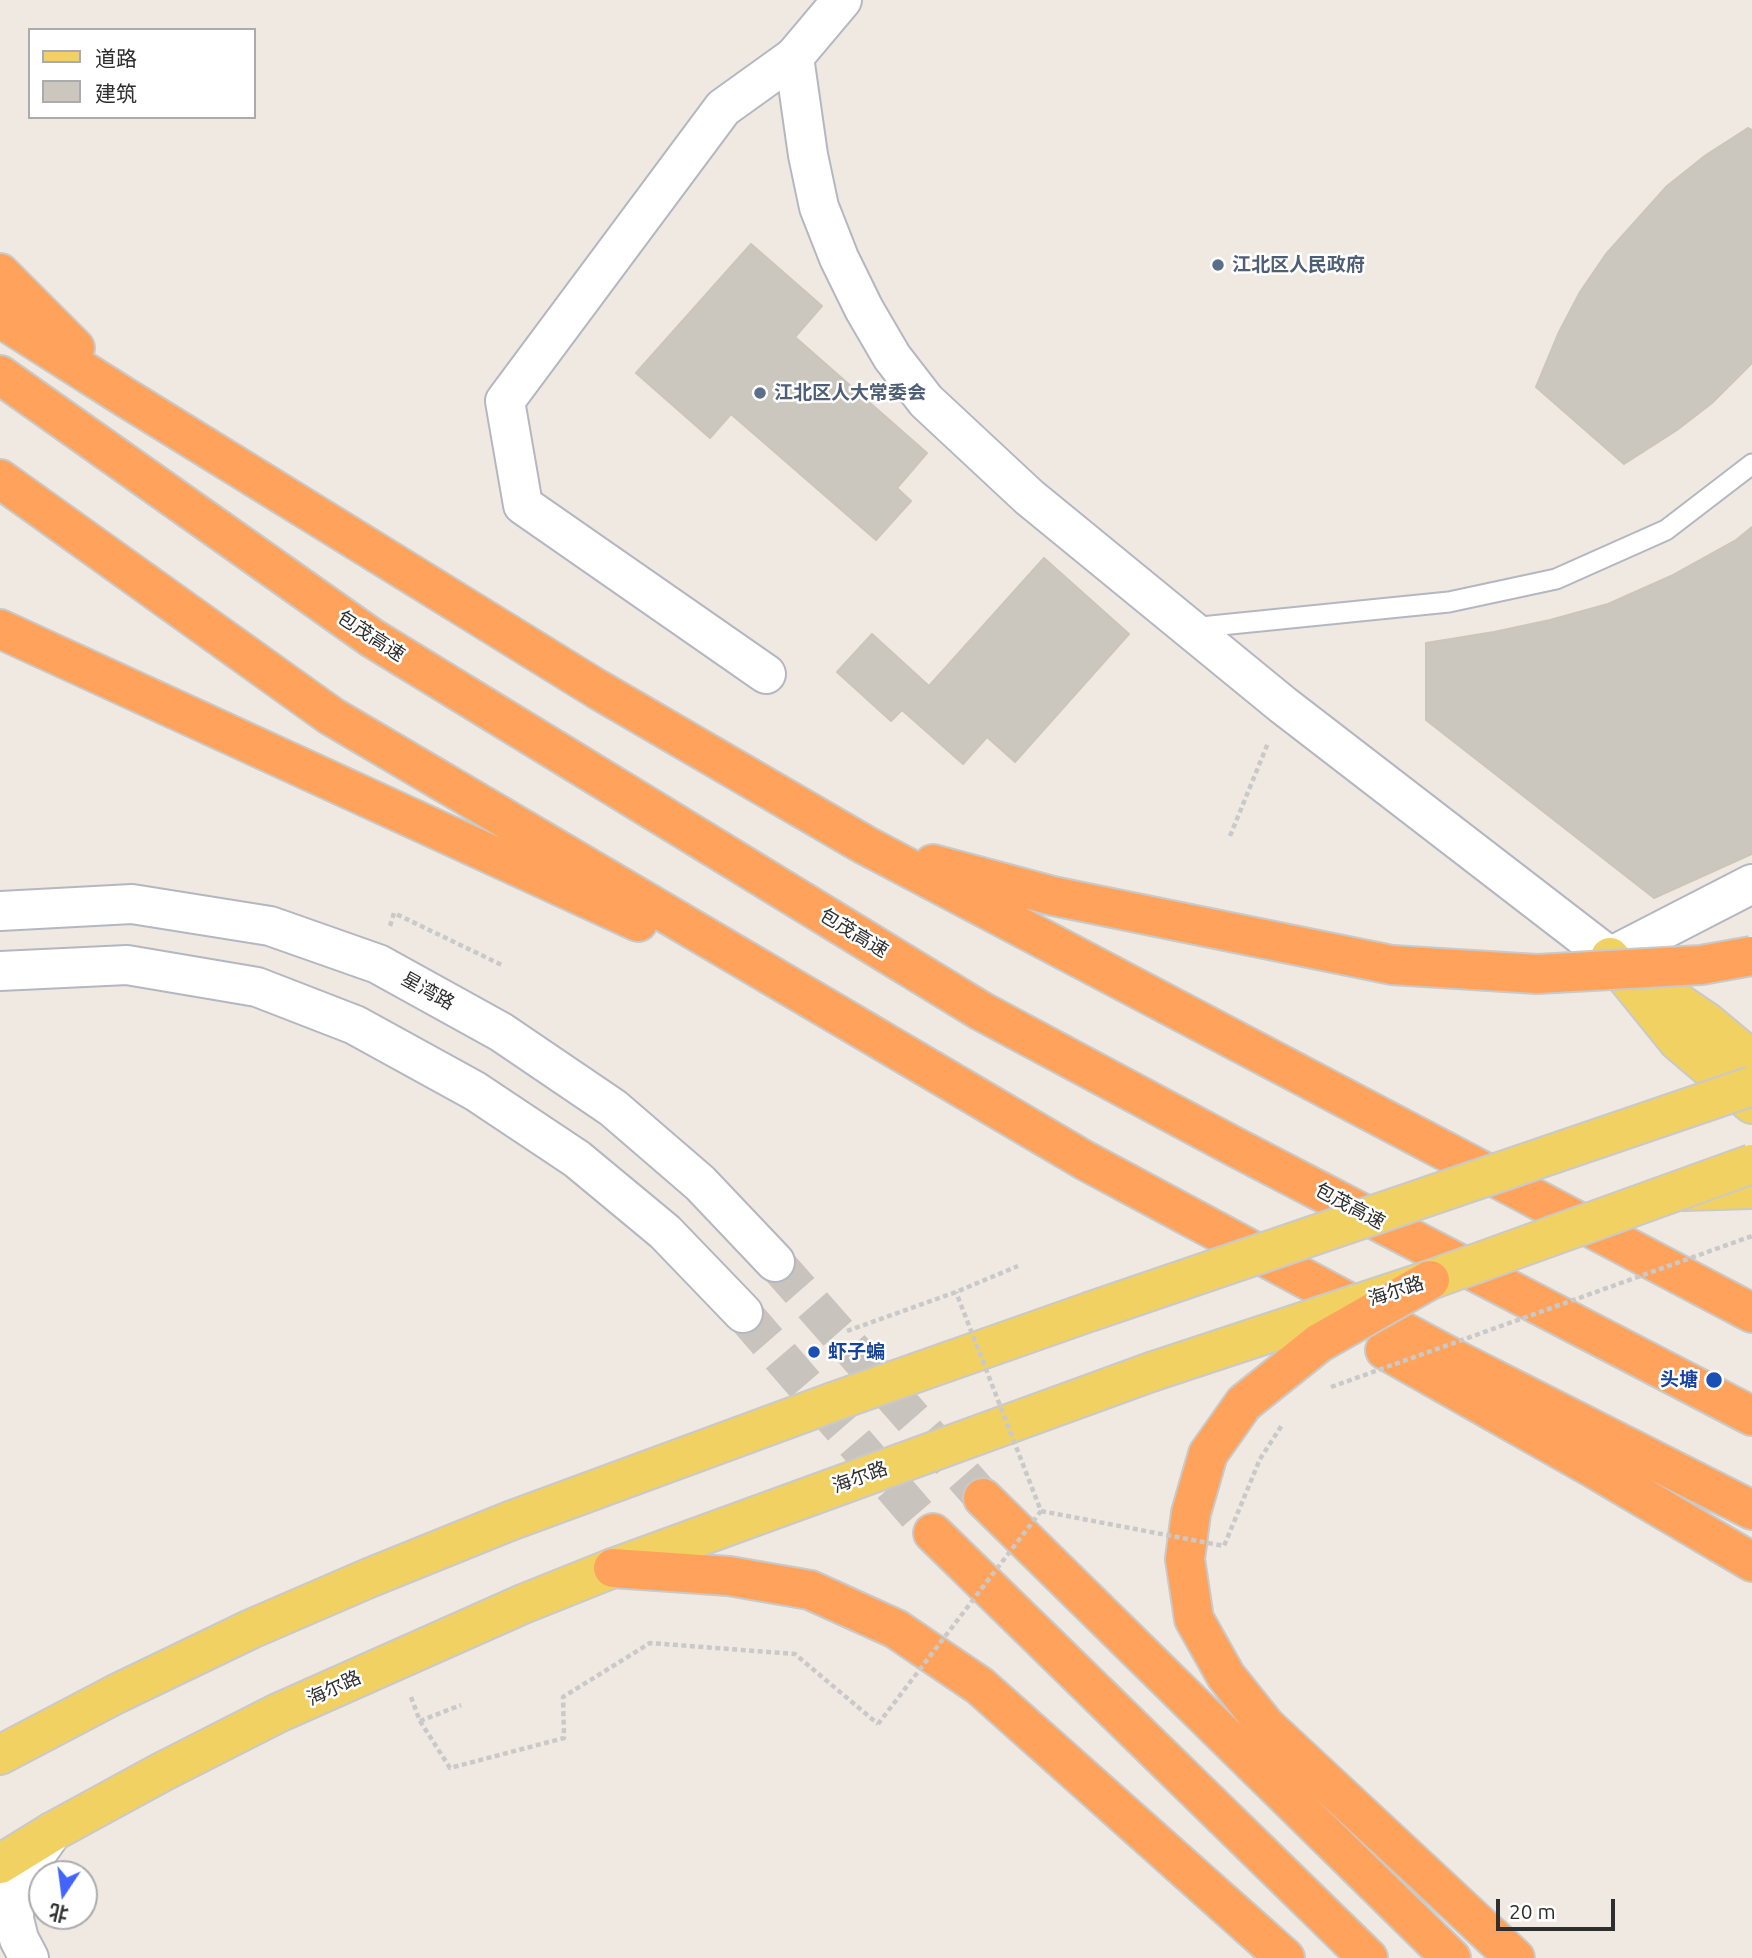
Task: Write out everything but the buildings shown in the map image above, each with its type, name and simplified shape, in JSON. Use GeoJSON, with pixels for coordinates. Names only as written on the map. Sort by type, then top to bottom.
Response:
{"type":"FeatureCollection","features":[{"type":"Feature","properties":{"kind":"highway"},"geometry":{"type":"LineString","coordinates":[[0,272],[123,396]]}},
{"type":"Feature","properties":{"kind":"highway"},"geometry":{"type":"LineString","coordinates":[[0,318],[597,689],[865,845],[1752,1313]]}},
{"type":"Feature","properties":{"kind":"highway","name":"包茂高速"},"geometry":{"type":"LineString","coordinates":[[0,375],[372,638],[981,1011],[1235,1147],[1752,1416]]}},
{"type":"Feature","properties":{"kind":"highway"},"geometry":{"type":"LineString","coordinates":[[0,479],[331,716],[1084,1160],[1462,1363],[1752,1510]]}},
{"type":"Feature","properties":{"kind":"highway"},"geometry":{"type":"LineString","coordinates":[[0,629],[828,1009]]}},
{"type":"Feature","properties":{"kind":"highway"},"geometry":{"type":"LineString","coordinates":[[865,845],[1053,896],[1392,965],[1537,974],[1701,965],[1752,956]]}},
{"type":"Feature","properties":{"kind":"highway"},"geometry":{"type":"LineString","coordinates":[[1084,1160],[1258,1279],[1593,1468],[1752,1562]]}},
{"type":"Feature","properties":{"kind":"highway"},"geometry":{"type":"LineString","coordinates":[[1430,1280],[1319,1343],[1244,1403],[1208,1454],[1191,1513],[1185,1559],[1194,1619],[1226,1676],[1266,1726],[1515,1958]]}},
{"type":"Feature","properties":{"kind":"highway"},"geometry":{"type":"LineString","coordinates":[[983,1498],[1451,1958]]}},
{"type":"Feature","properties":{"kind":"highway"},"geometry":{"type":"LineString","coordinates":[[933,1532],[1368,1958]]}},
{"type":"Feature","properties":{"kind":"highway"},"geometry":{"type":"LineString","coordinates":[[613,1568],[729,1576],[810,1591],[896,1629],[980,1686],[1285,1958]]}},
{"type":"Feature","properties":{"kind":"main road"},"geometry":{"type":"LineString","coordinates":[[1610,957],[1708,1023],[1752,1060]]}},
{"type":"Feature","properties":{"kind":"main road"},"geometry":{"type":"LineString","coordinates":[[1610,957],[1678,1041],[1752,1104]]}},
{"type":"Feature","properties":{"kind":"main road"},"geometry":{"type":"LineString","coordinates":[[0,1755],[140,1682],[251,1629],[510,1521],[794,1416],[1089,1312],[1752,1086]]}},
{"type":"Feature","properties":{"kind":"main road","name":"海尔路"},"geometry":{"type":"LineString","coordinates":[[0,1864],[51,1832],[278,1713],[523,1604],[613,1568],[1151,1372],[1430,1280],[1752,1164]]}},
{"type":"Feature","properties":{"kind":"main road"},"geometry":{"type":"LineString","coordinates":[[1675,1191],[1752,1189]]}},
{"type":"Feature","properties":{"kind":"street"},"geometry":{"type":"LineString","coordinates":[[766,674],[523,505],[505,401],[723,108],[794,57],[842,0]]}},
{"type":"Feature","properties":{"kind":"street"},"geometry":{"type":"LineString","coordinates":[[794,57],[808,155],[819,207],[859,299],[892,357],[926,401],[1029,497],[1283,705],[1610,957],[1752,884]]}},
{"type":"Feature","properties":{"kind":"street","name":"星湾路"},"geometry":{"type":"LineString","coordinates":[[0,911],[132,904],[270,926],[378,964],[501,1031],[613,1108],[700,1184],[775,1262]]}},
{"type":"Feature","properties":{"kind":"street"},"geometry":{"type":"LineString","coordinates":[[0,971],[127,965],[257,988],[355,1025],[475,1091],[577,1159],[665,1232],[743,1313]]}},
{"type":"Feature","properties":{"kind":"street"},"geometry":{"type":"LineString","coordinates":[[29,1958],[19,1939],[14,1919],[15,1895],[24,1872],[51,1832]]}},
{"type":"Feature","properties":{"kind":"street"},"geometry":{"type":"LineString","coordinates":[[0,1954],[9,1958]]}},
{"type":"Feature","properties":{"kind":"lane"},"geometry":{"type":"LineString","coordinates":[[1189,628],[1449,602],[1556,579],[1666,530],[1752,464]]}},
{"type":"Feature","properties":{"kind":"path"},"geometry":{"type":"LineString","coordinates":[[1230,836],[1283,705]]}},
{"type":"Feature","properties":{"kind":"path"},"geometry":{"type":"LineString","coordinates":[[378,964],[394,913],[504,966]]}},
{"type":"Feature","properties":{"kind":"path"},"geometry":{"type":"LineString","coordinates":[[1326,1389],[1752,1236]]}},
{"type":"Feature","properties":{"kind":"path"},"geometry":{"type":"LineString","coordinates":[[847,1331],[956,1292],[1018,1266]]}},
{"type":"Feature","properties":{"kind":"path"},"geometry":{"type":"LineString","coordinates":[[956,1292],[1041,1511]]}},
{"type":"Feature","properties":{"kind":"path"},"geometry":{"type":"LineString","coordinates":[[1041,1511],[1224,1546],[1260,1459],[1283,1424]]}},
{"type":"Feature","properties":{"kind":"path"},"geometry":{"type":"LineString","coordinates":[[395,1660],[420,1721],[450,1768],[564,1738],[564,1697],[650,1643],[795,1654],[878,1724],[1041,1511]]}},
{"type":"Feature","properties":{"kind":"path"},"geometry":{"type":"LineString","coordinates":[[420,1721],[461,1705]]}},
{"type":"Feature","properties":{"kind":"tunnel"},"geometry":{"type":"LineString","coordinates":[[775,1262],[983,1498]]}},
{"type":"Feature","properties":{"kind":"tunnel"},"geometry":{"type":"LineString","coordinates":[[743,1313],[933,1533]]}},
{"type":"Feature","properties":{"kind":"place","name":"江北区人民政府"},"geometry":{"type":"Point","coordinates":[1218,265]}},
{"type":"Feature","properties":{"kind":"place","name":"江北区人大常委会"},"geometry":{"type":"Point","coordinates":[760,393]}},
{"type":"Feature","properties":{"kind":"place","name":"虾子蝙"},"geometry":{"type":"Point","coordinates":[814,1352]}},
{"type":"Feature","properties":{"kind":"place","name":"头塘"},"geometry":{"type":"Point","coordinates":[1714,1380]}}]}
